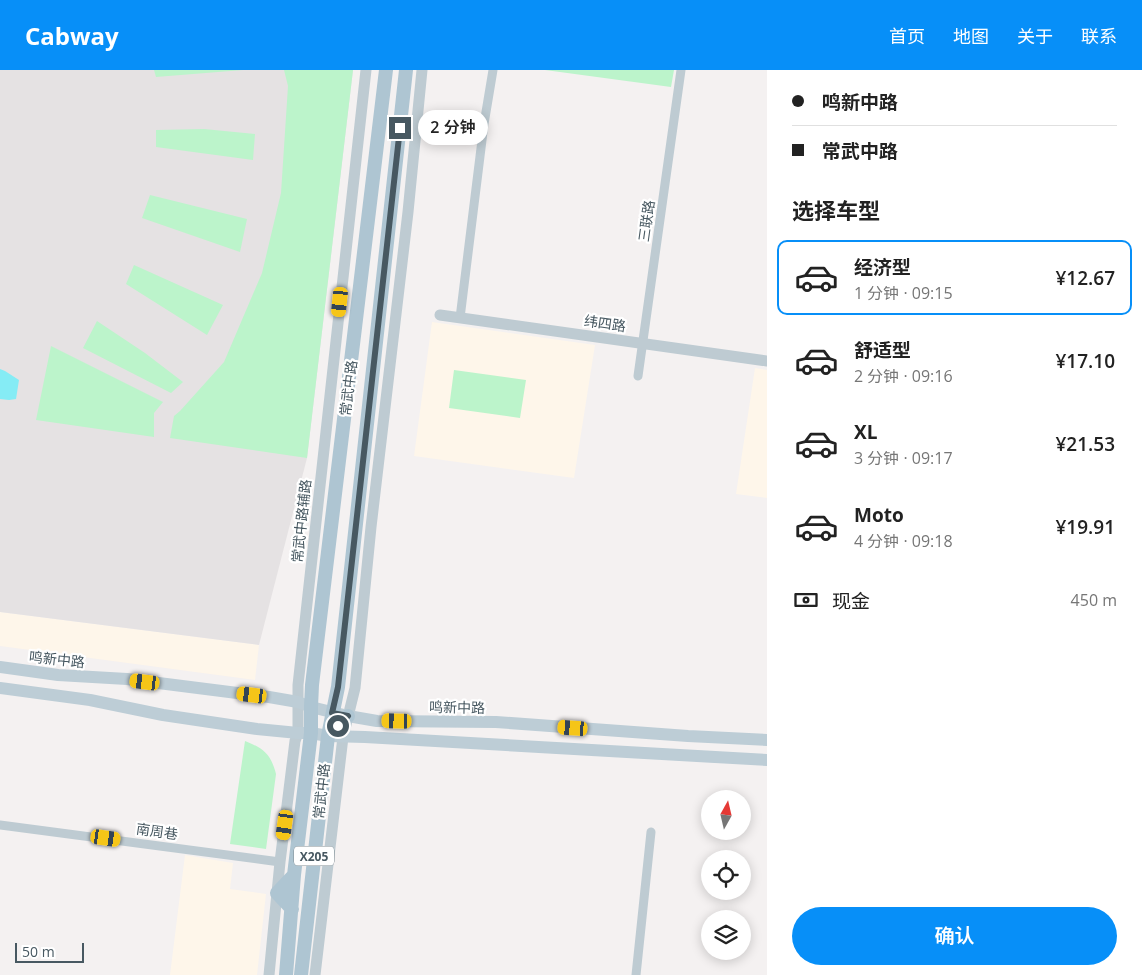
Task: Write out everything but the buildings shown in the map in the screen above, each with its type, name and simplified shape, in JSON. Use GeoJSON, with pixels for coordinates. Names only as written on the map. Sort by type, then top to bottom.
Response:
{"type":"FeatureCollection","features":[{"type":"Feature","properties":{"kind":"main road","name":"常武中路"},"geometry":{"type":"LineString","coordinates":[[286,975],[306,737],[304,705],[313,676],[386,70]]}},
{"type":"Feature","properties":{"kind":"main road","name":"常武中路"},"geometry":{"type":"LineString","coordinates":[[301,975],[328,736],[338,687],[406,70]]}},
{"type":"Feature","properties":{"kind":"main road","name":"鸣新中路"},"geometry":{"type":"LineString","coordinates":[[0,667],[58,675],[127,680],[269,697],[332,713],[377,721],[496,722],[767,740]]}},
{"type":"Feature","properties":{"kind":"main road"},"geometry":{"type":"LineString","coordinates":[[0,688],[90,700],[163,715],[306,737],[365,736],[767,760]]}},
{"type":"Feature","properties":{"kind":"main road"},"geometry":{"type":"LineString","coordinates":[[328,736],[348,716]]}},
{"type":"Feature","properties":{"kind":"main road"},"geometry":{"type":"LineString","coordinates":[[292,909],[277,893],[294,875]]}},
{"type":"Feature","properties":{"kind":"street","name":"常武中路辅路"},"geometry":{"type":"LineString","coordinates":[[304,705],[298,685],[366,70]]}},
{"type":"Feature","properties":{"kind":"street"},"geometry":{"type":"LineString","coordinates":[[315,975],[342,737],[355,688],[422,70]]}},
{"type":"Feature","properties":{"kind":"street"},"geometry":{"type":"LineString","coordinates":[[460,318],[484,124],[493,70]]}},
{"type":"Feature","properties":{"kind":"street","name":"三联路"},"geometry":{"type":"LineString","coordinates":[[638,376],[681,70]]}},
{"type":"Feature","properties":{"kind":"street","name":"纬四路"},"geometry":{"type":"LineString","coordinates":[[440,315],[767,361]]}},
{"type":"Feature","properties":{"kind":"street"},"geometry":{"type":"LineString","coordinates":[[269,975],[280,862],[296,741],[306,737]]}},
{"type":"Feature","properties":{"kind":"street","name":"南周巷"},"geometry":{"type":"LineString","coordinates":[[0,825],[280,862]]}},
{"type":"Feature","properties":{"kind":"street"},"geometry":{"type":"LineString","coordinates":[[636,975],[651,832]]}},
{"type":"Feature","properties":{"kind":"shaded area"},"geometry":{"type":"Polygon","coordinates":[[[0,70],[353,70],[307,458],[259,645],[0,612],[0,70]]]}},
{"type":"Feature","properties":{"kind":"shaded area"},"geometry":{"type":"Polygon","coordinates":[[[432,322],[595,345],[574,478],[414,456],[432,322]]]}},
{"type":"Feature","properties":{"kind":"shaded area"},"geometry":{"type":"Polygon","coordinates":[[[755,368],[767,370],[767,498],[736,494],[755,368]]]}},
{"type":"Feature","properties":{"kind":"shaded area"},"geometry":{"type":"Polygon","coordinates":[[[0,612],[259,645],[255,680],[0,646],[0,612]]]}},
{"type":"Feature","properties":{"kind":"shaded area"},"geometry":{"type":"Polygon","coordinates":[[[185,855],[233,863],[230,889],[266,894],[257,975],[170,975],[185,855]]]}},
{"type":"Feature","properties":{"kind":"green space"},"geometry":{"type":"Polygon","coordinates":[[[154,70],[243,70],[156,77],[154,70]]]}},
{"type":"Feature","properties":{"kind":"green space"},"geometry":{"type":"Polygon","coordinates":[[[284,70],[353,70],[307,458],[170,438],[174,416],[224,362],[262,273],[281,193],[288,86],[284,70]]]}},
{"type":"Feature","properties":{"kind":"green space"},"geometry":{"type":"Polygon","coordinates":[[[545,70],[674,70],[671,87],[545,70]]]}},
{"type":"Feature","properties":{"kind":"green space"},"geometry":{"type":"Polygon","coordinates":[[[204,129],[255,134],[253,160],[156,147],[156,130],[204,129]]]}},
{"type":"Feature","properties":{"kind":"green space"},"geometry":{"type":"Polygon","coordinates":[[[150,195],[247,219],[240,252],[142,218],[150,195]]]}},
{"type":"Feature","properties":{"kind":"green space"},"geometry":{"type":"Polygon","coordinates":[[[134,265],[223,305],[207,335],[126,284],[134,265]]]}},
{"type":"Feature","properties":{"kind":"green space"},"geometry":{"type":"Polygon","coordinates":[[[97,321],[145,353],[183,382],[171,393],[83,348],[97,321]]]}},
{"type":"Feature","properties":{"kind":"green space"},"geometry":{"type":"Polygon","coordinates":[[[51,346],[163,402],[154,413],[154,437],[36,420],[51,346]]]}},
{"type":"Feature","properties":{"kind":"green space"},"geometry":{"type":"Polygon","coordinates":[[[454,370],[526,380],[520,418],[449,408],[454,370]]]}},
{"type":"Feature","properties":{"kind":"green space"},"geometry":{"type":"Polygon","coordinates":[[[245,741],[257,746],[269,757],[276,774],[266,849],[230,844],[245,741]]]}},
{"type":"Feature","properties":{"kind":"water"},"geometry":{"type":"Polygon","coordinates":[[[0,369],[19,380],[16,399],[0,399],[0,369]]]}},
{"type":"Feature","properties":{"kind":"route"},"geometry":{"type":"LineString","coordinates":[[338,726],[348,716],[332,713],[338,687],[400,128]]}}]}
